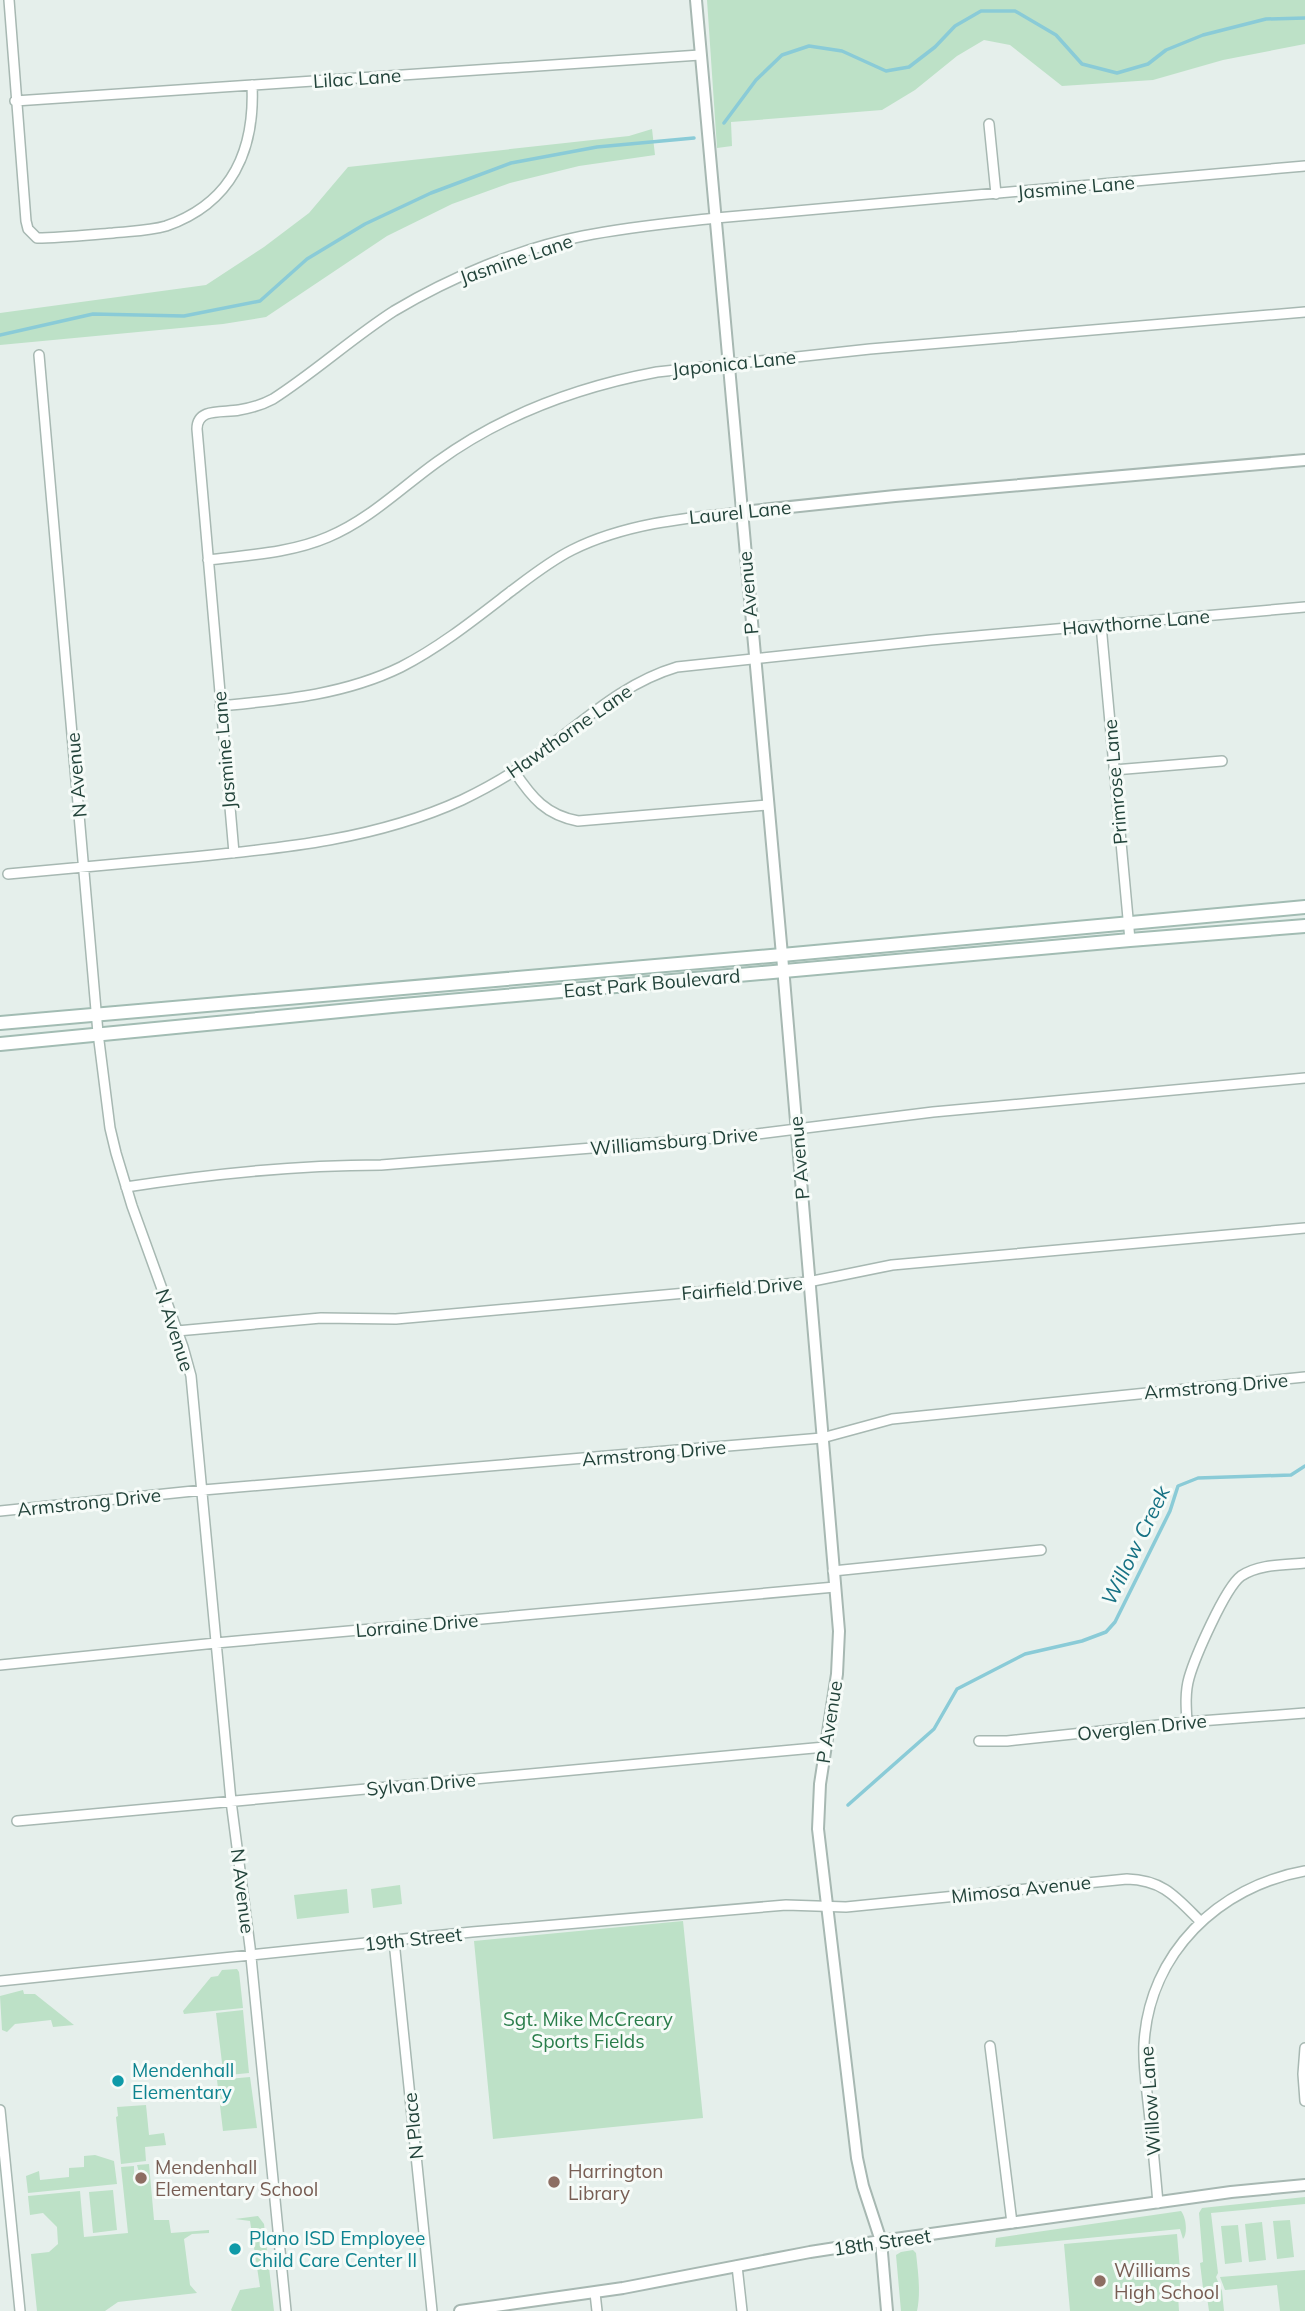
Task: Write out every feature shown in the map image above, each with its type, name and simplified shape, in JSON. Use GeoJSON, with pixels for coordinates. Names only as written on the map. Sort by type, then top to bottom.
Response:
{"type":"FeatureCollection","features":[{"type":"Feature","properties":{"kind":"main road","name":"East Park Boulevard"},"geometry":{"type":"LineString","coordinates":[[0,1023],[782,955],[1305,906]]}},
{"type":"Feature","properties":{"kind":"main road","name":"East Park Boulevard"},"geometry":{"type":"LineString","coordinates":[[0,1044],[1305,926]]}},
{"type":"Feature","properties":{"kind":"street"},"geometry":{"type":"LineString","coordinates":[[9,0],[25,211],[28,229],[37,238],[151,229],[181,219],[215,196],[231,177],[250,136],[253,85]]}},
{"type":"Feature","properties":{"kind":"street","name":"P Avenue"},"geometry":{"type":"LineString","coordinates":[[696,0],[782,955],[840,1651],[818,1797],[818,1829],[859,2172],[881,2241],[887,2311]]}},
{"type":"Feature","properties":{"kind":"street","name":"Lilac Lane"},"geometry":{"type":"LineString","coordinates":[[15,101],[700,55]]}},
{"type":"Feature","properties":{"kind":"street"},"geometry":{"type":"LineString","coordinates":[[989,124],[996,194]]}},
{"type":"Feature","properties":{"kind":"street","name":"Jasmine Lane"},"geometry":{"type":"LineString","coordinates":[[234,853],[197,429],[201,416],[262,405],[391,313],[462,276],[537,247],[581,236],[716,218],[1305,166]]}},
{"type":"Feature","properties":{"kind":"street","name":"Japonica Lane"},"geometry":{"type":"LineString","coordinates":[[208,560],[295,548],[329,537],[374,511],[437,462],[503,421],[546,401],[631,377],[729,364],[1305,312]]}},
{"type":"Feature","properties":{"kind":"street","name":"N Avenue"},"geometry":{"type":"LineString","coordinates":[[39,355],[97,1014],[110,1128],[126,1187],[191,1377],[231,1801],[251,1956],[286,2311]]}},
{"type":"Feature","properties":{"kind":"street","name":"Laurel Lane"},"geometry":{"type":"LineString","coordinates":[[220,706],[311,696],[359,684],[400,667],[437,646],[570,551],[612,534],[660,522],[895,496],[1305,460]]}},
{"type":"Feature","properties":{"kind":"street","name":"Hawthorne Lane"},"geometry":{"type":"LineString","coordinates":[[8,874],[234,853],[366,833],[450,805],[514,771],[615,696],[677,667],[1305,607]]}},
{"type":"Feature","properties":{"kind":"street","name":"Primrose Lane"},"geometry":{"type":"LineString","coordinates":[[1101,625],[1129,940]]}},
{"type":"Feature","properties":{"kind":"street"},"geometry":{"type":"LineString","coordinates":[[1114,771],[1222,761]]}},
{"type":"Feature","properties":{"kind":"street"},"geometry":{"type":"LineString","coordinates":[[514,771],[527,790],[546,809],[564,818],[578,821],[768,805]]}},
{"type":"Feature","properties":{"kind":"street","name":"Williamsburg Drive"},"geometry":{"type":"LineString","coordinates":[[126,1187],[196,1177],[727,1137],[933,1112],[1305,1078]]}},
{"type":"Feature","properties":{"kind":"street","name":"Fairfield Drive"},"geometry":{"type":"LineString","coordinates":[[177,1331],[321,1318],[396,1319],[808,1282],[892,1265],[1305,1228]]}},
{"type":"Feature","properties":{"kind":"street","name":"Armstrong Drive"},"geometry":{"type":"LineString","coordinates":[[0,1511],[203,1490],[822,1438],[892,1419],[1305,1377]]}},
{"type":"Feature","properties":{"kind":"street"},"geometry":{"type":"LineString","coordinates":[[833,1571],[1041,1550]]}},
{"type":"Feature","properties":{"kind":"street"},"geometry":{"type":"LineString","coordinates":[[1187,1722],[1189,1678],[1216,1615],[1232,1586],[1239,1577],[1254,1569],[1305,1563]]}},
{"type":"Feature","properties":{"kind":"street","name":"Lorraine Drive"},"geometry":{"type":"LineString","coordinates":[[0,1665],[835,1587]]}},
{"type":"Feature","properties":{"kind":"street","name":"Overglen Drive"},"geometry":{"type":"LineString","coordinates":[[979,1741],[1007,1741],[1305,1713]]}},
{"type":"Feature","properties":{"kind":"street","name":"Sylvan Drive"},"geometry":{"type":"LineString","coordinates":[[17,1821],[825,1747]]}},
{"type":"Feature","properties":{"kind":"street","name":"Willow Lane"},"geometry":{"type":"LineString","coordinates":[[1158,2203],[1144,2043],[1149,2015],[1161,1978],[1185,1939],[1200,1921],[1256,1884],[1305,1871]]}},
{"type":"Feature","properties":{"kind":"street","name":"Mimosa Avenue"},"geometry":{"type":"LineString","coordinates":[[827,1906],[846,1907],[1127,1879],[1150,1881],[1161,1886],[1200,1921]]}},
{"type":"Feature","properties":{"kind":"street","name":"19th Street"},"geometry":{"type":"LineString","coordinates":[[0,1981],[786,1905],[827,1906]]}},
{"type":"Feature","properties":{"kind":"street","name":"N Place"},"geometry":{"type":"LineString","coordinates":[[394,1941],[432,2311]]}},
{"type":"Feature","properties":{"kind":"street"},"geometry":{"type":"LineString","coordinates":[[990,2046],[1012,2224]]}},
{"type":"Feature","properties":{"kind":"street"},"geometry":{"type":"LineString","coordinates":[[1305,2048],[1305,2101]]}},
{"type":"Feature","properties":{"kind":"street"},"geometry":{"type":"LineString","coordinates":[[0,2109],[20,2311]]}},
{"type":"Feature","properties":{"kind":"street","name":"18th Street"},"geometry":{"type":"LineString","coordinates":[[460,2311],[595,2293],[881,2241],[1305,2185]]}},
{"type":"Feature","properties":{"kind":"street"},"geometry":{"type":"LineString","coordinates":[[737,2266],[742,2311]]}},
{"type":"Feature","properties":{"kind":"street"},"geometry":{"type":"LineString","coordinates":[[595,2293],[597,2311]]}},
{"type":"Feature","properties":{"kind":"green space"},"geometry":{"type":"Polygon","coordinates":[[[707,0],[1305,0],[1305,44],[1223,60],[1153,80],[1062,86],[1010,45],[984,40],[957,56],[915,90],[882,110],[731,122],[732,146],[717,148],[707,0]]]}},
{"type":"Feature","properties":{"kind":"green space"},"geometry":{"type":"Polygon","coordinates":[[[652,129],[655,155],[579,166],[510,183],[452,204],[387,236],[266,317],[223,324],[0,345],[0,313],[206,285],[309,213],[348,167],[629,136],[652,129]]]}},
{"type":"Feature","properties":{"kind":"green space"},"geometry":{"type":"Polygon","coordinates":[[[400,1885],[402,1904],[373,1908],[371,1889],[400,1885]]]}},
{"type":"Feature","properties":{"kind":"green space"},"geometry":{"type":"Polygon","coordinates":[[[347,1889],[349,1913],[297,1919],[294,1895],[347,1889]]]}},
{"type":"Feature","properties":{"kind":"green space","name":"Sgt. Mike McCreary Sports Fields"},"geometry":{"type":"Polygon","coordinates":[[[683,1921],[703,2118],[493,2139],[474,1941],[683,1921]]]}},
{"type":"Feature","properties":{"kind":"green space"},"geometry":{"type":"Polygon","coordinates":[[[237,1969],[243,2008],[184,2014],[183,2011],[211,1977],[218,1976],[222,1970],[237,1969]]]}},
{"type":"Feature","properties":{"kind":"green space"},"geometry":{"type":"Polygon","coordinates":[[[23,1990],[24,1994],[35,1994],[74,2025],[53,2027],[51,2020],[15,2024],[7,2032],[2,2030],[0,1996],[23,1990]]]}},
{"type":"Feature","properties":{"kind":"green space"},"geometry":{"type":"Polygon","coordinates":[[[243,2010],[249,2073],[219,2076],[218,2072],[223,2071],[216,2013],[243,2010]]]}},
{"type":"Feature","properties":{"kind":"green space"},"geometry":{"type":"Polygon","coordinates":[[[250,2077],[257,2128],[223,2131],[217,2080],[250,2077]]]}},
{"type":"Feature","properties":{"kind":"green space"},"geometry":{"type":"Polygon","coordinates":[[[146,2105],[149,2135],[164,2133],[166,2145],[145,2147],[146,2161],[121,2164],[117,2107],[146,2105]]]}},
{"type":"Feature","properties":{"kind":"green space"},"geometry":{"type":"Polygon","coordinates":[[[95,2155],[114,2161],[117,2184],[28,2193],[26,2176],[39,2171],[40,2180],[69,2177],[69,2168],[84,2167],[84,2156],[95,2155]]]}},
{"type":"Feature","properties":{"kind":"green space"},"geometry":{"type":"Polygon","coordinates":[[[149,2164],[154,2220],[169,2220],[171,2233],[209,2230],[209,2233],[192,2234],[184,2239],[190,2285],[197,2293],[118,2302],[105,2311],[37,2311],[31,2254],[49,2252],[58,2244],[57,2227],[43,2213],[30,2215],[28,2196],[80,2191],[84,2237],[128,2233],[121,2167],[134,2166],[134,2177],[140,2176],[137,2165],[149,2164]]]}},
{"type":"Feature","properties":{"kind":"green space"},"geometry":{"type":"Polygon","coordinates":[[[113,2190],[117,2230],[93,2233],[89,2192],[113,2190]]]}},
{"type":"Feature","properties":{"kind":"green space"},"geometry":{"type":"Polygon","coordinates":[[[1305,2197],[1305,2204],[1211,2213],[1218,2273],[1216,2277],[1222,2291],[1224,2311],[1209,2311],[1200,2263],[1203,2262],[1199,2213],[1202,2208],[1305,2197]]]}},
{"type":"Feature","properties":{"kind":"green space"},"geometry":{"type":"Polygon","coordinates":[[[1181,2211],[1186,2225],[1183,2239],[1180,2229],[995,2247],[996,2238],[1181,2211]]]}},
{"type":"Feature","properties":{"kind":"green space"},"geometry":{"type":"Polygon","coordinates":[[[258,2216],[264,2224],[274,2311],[232,2311],[240,2290],[260,2287],[250,2221],[235,2219],[258,2216]]]}},
{"type":"Feature","properties":{"kind":"green space"},"geometry":{"type":"Polygon","coordinates":[[[1290,2220],[1294,2257],[1277,2259],[1273,2221],[1290,2220]]]}},
{"type":"Feature","properties":{"kind":"green space"},"geometry":{"type":"Polygon","coordinates":[[[1262,2222],[1266,2260],[1249,2262],[1245,2224],[1262,2222]]]}},
{"type":"Feature","properties":{"kind":"green space"},"geometry":{"type":"Polygon","coordinates":[[[1238,2225],[1242,2262],[1225,2264],[1221,2226],[1238,2225]]]}},
{"type":"Feature","properties":{"kind":"green space"},"geometry":{"type":"Polygon","coordinates":[[[1177,2234],[1182,2294],[1178,2295],[1179,2311],[1070,2311],[1064,2244],[1177,2234]]]}},
{"type":"Feature","properties":{"kind":"green space"},"geometry":{"type":"Polygon","coordinates":[[[913,2250],[916,2253],[919,2282],[917,2311],[901,2311],[896,2255],[913,2250]]]}},
{"type":"Feature","properties":{"kind":"green space"},"geometry":{"type":"Polygon","coordinates":[[[1305,2270],[1305,2311],[1280,2311],[1277,2285],[1225,2290],[1220,2277],[1305,2270]]]}},
{"type":"Feature","properties":{"kind":"waterway"},"geometry":{"type":"LineString","coordinates":[[724,123],[756,80],[782,55],[809,46],[842,51],[886,71],[909,67],[935,47],[955,26],[981,11],[1015,11],[1056,35],[1082,64],[1117,73],[1148,64],[1166,50],[1203,35],[1266,19],[1305,18]]}},
{"type":"Feature","properties":{"kind":"waterway"},"geometry":{"type":"LineString","coordinates":[[0,335],[93,314],[184,316],[260,301],[307,259],[365,224],[431,193],[511,163],[597,147],[694,138]]}},
{"type":"Feature","properties":{"kind":"waterway","name":"Willow Creek"},"geometry":{"type":"LineString","coordinates":[[848,1805],[934,1729],[957,1689],[1025,1654],[1082,1641],[1106,1632],[1115,1622],[1170,1511],[1178,1486],[1198,1478],[1291,1475],[1305,1466]]}},
{"type":"Feature","properties":{"kind":"place","name":"Mendenhall Elementary"},"geometry":{"type":"Point","coordinates":[118,2081]}},
{"type":"Feature","properties":{"kind":"place","name":"Mendenhall Elementary School"},"geometry":{"type":"Point","coordinates":[141,2178]}},
{"type":"Feature","properties":{"kind":"place","name":"Harrington Library"},"geometry":{"type":"Point","coordinates":[554,2182]}},
{"type":"Feature","properties":{"kind":"place","name":"Plano ISD Employee Child Care Center II"},"geometry":{"type":"Point","coordinates":[235,2249]}},
{"type":"Feature","properties":{"kind":"place","name":"Williams High School"},"geometry":{"type":"Point","coordinates":[1100,2281]}}]}
